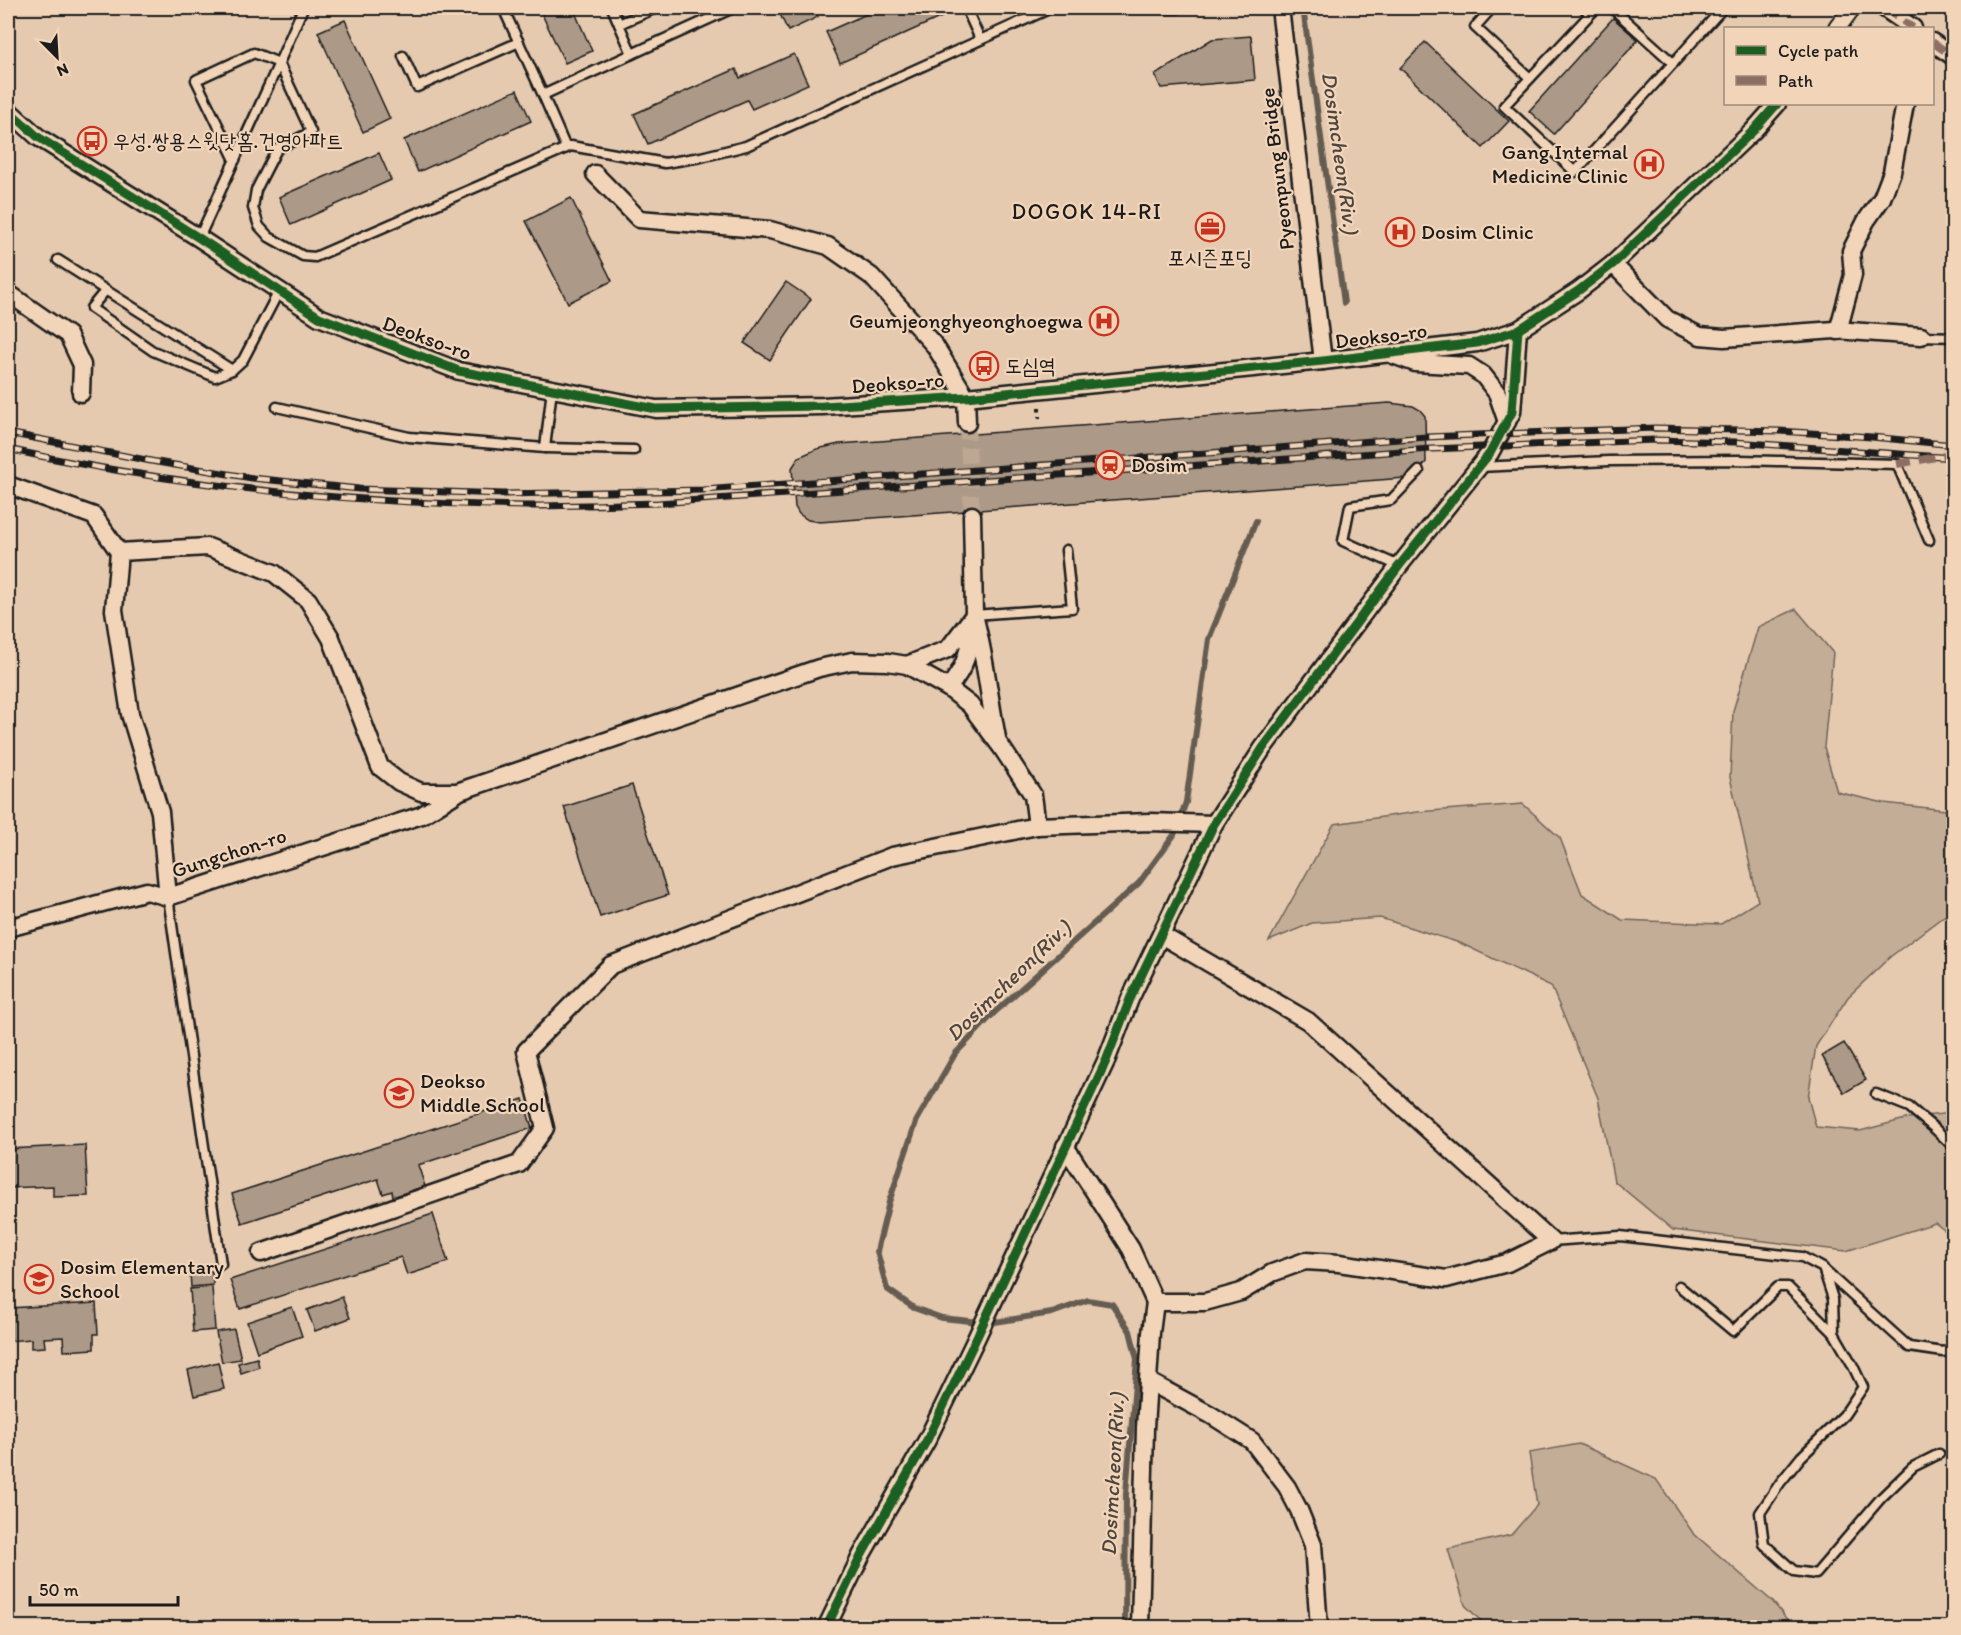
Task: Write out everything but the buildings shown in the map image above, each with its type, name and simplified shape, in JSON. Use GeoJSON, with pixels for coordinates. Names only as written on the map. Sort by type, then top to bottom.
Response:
{"type":"FeatureCollection","features":[{"type":"Feature","properties":{"kind":"street","name":"Pyeonpung Bridge"},"geometry":{"type":"LineString","coordinates":[[1280,8],[1323,361]]}},
{"type":"Feature","properties":{"kind":"street"},"geometry":{"type":"LineString","coordinates":[[1838,27],[1852,8]]}},
{"type":"Feature","properties":{"kind":"street"},"geometry":{"type":"LineString","coordinates":[[1884,8],[1912,27]]}},
{"type":"Feature","properties":{"kind":"street"},"geometry":{"type":"LineString","coordinates":[[1934,43],[1953,57]]}},
{"type":"Feature","properties":{"kind":"street","name":"Deokso-ro"},"geometry":{"type":"LineString","coordinates":[[8,110],[38,136],[319,317],[459,371],[656,409],[823,406],[966,397],[1477,343],[1518,330],[1578,291],[1613,264],[1776,105]]}},
{"type":"Feature","properties":{"kind":"street"},"geometry":{"type":"LineString","coordinates":[[1838,331],[1853,275],[1851,251],[1866,221],[1882,198],[1892,172],[1905,105]]}},
{"type":"Feature","properties":{"kind":"street"},"geometry":{"type":"LineString","coordinates":[[595,174],[639,219],[770,230],[828,246],[871,276],[935,346],[966,397],[967,423]]}},
{"type":"Feature","properties":{"kind":"street"},"geometry":{"type":"LineString","coordinates":[[1613,264],[1667,319],[1700,336],[1724,338],[1838,331],[1921,336]]}},
{"type":"Feature","properties":{"kind":"street"},"geometry":{"type":"LineString","coordinates":[[8,293],[68,335],[82,365],[81,393]]}},
{"type":"Feature","properties":{"kind":"street"},"geometry":{"type":"LineString","coordinates":[[826,1628],[861,1556],[927,1440],[974,1343],[1106,1061],[1130,999],[1214,824],[1263,748],[1399,567],[1490,453],[1512,412],[1518,330]]}},
{"type":"Feature","properties":{"kind":"street"},"geometry":{"type":"LineString","coordinates":[[1389,354],[1415,363],[1469,366],[1483,375],[1497,393],[1507,422]]}},
{"type":"Feature","properties":{"kind":"street"},"geometry":{"type":"LineString","coordinates":[[8,485],[94,516],[119,552],[114,610],[130,714],[160,812],[168,897]]}},
{"type":"Feature","properties":{"kind":"street"},"geometry":{"type":"LineString","coordinates":[[948,687],[957,677],[968,655],[974,615],[972,515]]}},
{"type":"Feature","properties":{"kind":"street"},"geometry":{"type":"LineString","coordinates":[[119,552],[208,547],[274,573],[308,600],[331,638],[380,767],[399,782],[421,792],[457,792],[819,668],[852,661],[888,662],[907,665],[948,687],[970,705],[1033,795],[1037,826]]}},
{"type":"Feature","properties":{"kind":"street"},"geometry":{"type":"LineString","coordinates":[[907,665],[948,649],[974,615]]}},
{"type":"Feature","properties":{"kind":"street"},"geometry":{"type":"LineString","coordinates":[[974,615],[982,645],[998,742]]}},
{"type":"Feature","properties":{"kind":"street","name":"Gungchon-ro"},"geometry":{"type":"LineString","coordinates":[[8,928],[147,891],[168,897],[422,815],[457,792]]}},
{"type":"Feature","properties":{"kind":"street"},"geometry":{"type":"LineString","coordinates":[[261,1253],[519,1164],[545,1128],[526,1051],[610,965],[892,856],[1037,826],[1150,822],[1214,824]]}},
{"type":"Feature","properties":{"kind":"street"},"geometry":{"type":"LineString","coordinates":[[1155,1302],[1205,1302],[1232,1295],[1272,1273],[1305,1261],[1339,1263],[1446,1279],[1507,1263],[1551,1241],[1308,1020],[1161,935]]}},
{"type":"Feature","properties":{"kind":"street"},"geometry":{"type":"LineString","coordinates":[[1065,1146],[1131,1249],[1155,1302],[1148,1381],[1140,1628]]}},
{"type":"Feature","properties":{"kind":"street"},"geometry":{"type":"LineString","coordinates":[[1148,1381],[1211,1415],[1252,1441],[1287,1486],[1313,1545],[1319,1628]]}},
{"type":"Feature","properties":{"kind":"lane"},"geometry":{"type":"LineString","coordinates":[[199,238],[303,8]]}},
{"type":"Feature","properties":{"kind":"lane"},"geometry":{"type":"LineString","coordinates":[[503,8],[566,148]]}},
{"type":"Feature","properties":{"kind":"lane"},"geometry":{"type":"LineString","coordinates":[[612,8],[632,54]]}},
{"type":"Feature","properties":{"kind":"lane"},"geometry":{"type":"LineString","coordinates":[[619,24],[656,8]]}},
{"type":"Feature","properties":{"kind":"lane"},"geometry":{"type":"LineString","coordinates":[[543,95],[733,8]]}},
{"type":"Feature","properties":{"kind":"lane"},"geometry":{"type":"LineString","coordinates":[[966,8],[980,39]]}},
{"type":"Feature","properties":{"kind":"lane"},"geometry":{"type":"LineString","coordinates":[[235,160],[196,80],[254,53],[279,63],[311,132],[277,149],[256,190],[253,208],[259,226],[268,237],[303,256],[315,257],[571,146],[665,163],[746,146],[1051,8]]}},
{"type":"Feature","properties":{"kind":"lane"},"geometry":{"type":"LineString","coordinates":[[1167,8],[1178,8]]}},
{"type":"Feature","properties":{"kind":"lane"},"geometry":{"type":"LineString","coordinates":[[1492,8],[1475,27],[1530,78]]}},
{"type":"Feature","properties":{"kind":"lane"},"geometry":{"type":"LineString","coordinates":[[1611,8],[1673,63]]}},
{"type":"Feature","properties":{"kind":"lane"},"geometry":{"type":"LineString","coordinates":[[1590,10],[1504,106],[1575,172],[1723,8]]}},
{"type":"Feature","properties":{"kind":"lane"},"geometry":{"type":"LineString","coordinates":[[403,56],[417,87],[519,42]]}},
{"type":"Feature","properties":{"kind":"lane"},"geometry":{"type":"LineString","coordinates":[[58,261],[232,370]]}},
{"type":"Feature","properties":{"kind":"lane"},"geometry":{"type":"LineString","coordinates":[[105,291],[91,308],[153,351],[215,377],[232,370],[243,360],[279,291]]}},
{"type":"Feature","properties":{"kind":"lane"},"geometry":{"type":"LineString","coordinates":[[1921,336],[1953,337]]}},
{"type":"Feature","properties":{"kind":"lane"},"geometry":{"type":"LineString","coordinates":[[545,448],[552,389]]}},
{"type":"Feature","properties":{"kind":"lane"},"geometry":{"type":"LineString","coordinates":[[277,407],[410,437],[545,448],[634,450]]}},
{"type":"Feature","properties":{"kind":"lane"},"geometry":{"type":"LineString","coordinates":[[1479,467],[1609,461],[1727,460],[1897,464],[1929,540]]}},
{"type":"Feature","properties":{"kind":"lane"},"geometry":{"type":"LineString","coordinates":[[1399,567],[1343,541],[1347,518],[1350,506],[1391,500],[1419,471]]}},
{"type":"Feature","properties":{"kind":"lane"},"geometry":{"type":"LineString","coordinates":[[974,615],[1072,608],[1066,550]]}},
{"type":"Feature","properties":{"kind":"lane"},"geometry":{"type":"LineString","coordinates":[[168,897],[221,1264]]}},
{"type":"Feature","properties":{"kind":"lane"},"geometry":{"type":"LineString","coordinates":[[1876,1094],[1908,1107],[1935,1128],[1953,1147]]}},
{"type":"Feature","properties":{"kind":"lane"},"geometry":{"type":"LineString","coordinates":[[1551,1241],[1620,1236],[1803,1257],[1823,1269],[1909,1347],[1943,1352],[1953,1348]]}},
{"type":"Feature","properties":{"kind":"lane"},"geometry":{"type":"LineString","coordinates":[[1823,1269],[1833,1299],[1834,1333]]}},
{"type":"Feature","properties":{"kind":"lane"},"geometry":{"type":"LineString","coordinates":[[1679,1286],[1733,1331],[1778,1287],[1788,1287],[1834,1333],[1863,1387],[1844,1415],[1801,1457],[1760,1513],[1764,1544],[1794,1571],[1816,1574],[1881,1498],[1914,1467],[1940,1454]]}},
{"type":"Feature","properties":{"kind":"shaded area"},"geometry":{"type":"Polygon","coordinates":[[[1796,609],[1833,653],[1824,747],[1837,792],[1884,803],[1954,811],[1953,915],[1944,916],[1890,957],[1848,997],[1816,1046],[1808,1098],[1816,1127],[1860,1131],[1913,1117],[1953,1113],[1953,1237],[1935,1223],[1846,1251],[1673,1230],[1614,1181],[1598,1098],[1551,986],[1460,943],[1380,918],[1312,923],[1269,941],[1334,824],[1417,812],[1523,804],[1560,838],[1582,894],[1622,920],[1721,924],[1758,901],[1730,777],[1733,711],[1758,627],[1796,609]]]}},
{"type":"Feature","properties":{"kind":"shaded area"},"geometry":{"type":"Polygon","coordinates":[[[1579,1444],[1656,1479],[1693,1533],[1773,1602],[1793,1627],[1487,1627],[1465,1605],[1448,1549],[1511,1535],[1537,1505],[1529,1453],[1579,1444]]]}},
{"type":"Feature","properties":{"kind":"waterway","name":"Dosimcheon(Riv.)"},"geometry":{"type":"LineString","coordinates":[[1303,8],[1344,303]]}},
{"type":"Feature","properties":{"kind":"waterway","name":"Dosimcheon(Riv.)"},"geometry":{"type":"LineString","coordinates":[[1125,1628],[1126,1494],[1137,1359],[1130,1331],[1112,1304],[1088,1300],[1052,1313],[989,1323],[942,1318],[914,1308],[887,1289],[877,1251],[889,1202],[916,1122],[955,1054],[995,1012],[1139,883],[1174,835],[1186,802],[1209,639],[1256,521]]}},
{"type":"Feature","properties":{"kind":"tunnel"},"geometry":{"type":"LineString","coordinates":[[967,423],[972,515]]}},
{"type":"Feature","properties":{"kind":"railway"},"geometry":{"type":"LineString","coordinates":[[8,433],[252,478],[359,489],[504,494],[703,490],[1427,437],[1655,428],[1779,431],[1954,445]]}},
{"type":"Feature","properties":{"kind":"railway"},"geometry":{"type":"LineString","coordinates":[[8,449],[136,474],[265,491],[395,501],[526,506],[658,503],[1431,449],[1655,440],[1735,442],[1954,458]]}},
{"type":"Feature","properties":{"kind":"marked path"},"geometry":{"type":"LineString","coordinates":[[1884,8],[1912,27]]}},
{"type":"Feature","properties":{"kind":"marked path"},"geometry":{"type":"LineString","coordinates":[[1934,43],[1954,57]]}},
{"type":"Feature","properties":{"kind":"marked path"},"geometry":{"type":"LineString","coordinates":[[1897,464],[1954,454]]}},
{"type":"Feature","properties":{"kind":"cycle path"},"geometry":{"type":"LineString","coordinates":[[8,110],[38,137],[319,317],[459,371],[656,409],[823,406],[966,397],[1477,343],[1518,330],[1578,291],[1613,264],[1753,131],[1776,105]]}},
{"type":"Feature","properties":{"kind":"cycle path"},"geometry":{"type":"LineString","coordinates":[[826,1628],[861,1556],[927,1440],[974,1343],[1106,1061],[1130,999],[1214,824],[1263,748],[1399,566],[1490,453],[1512,412],[1518,330]]}},
{"type":"Feature","properties":{"kind":"place","name":"우성.쌍용스윗닷홈.건영아파트"},"geometry":{"type":"Point","coordinates":[92,141]}},
{"type":"Feature","properties":{"kind":"place","name":"Gang Internal Medicine Clinic"},"geometry":{"type":"Point","coordinates":[1649,164]}},
{"type":"Feature","properties":{"kind":"place","name":"포시즌포딩"},"geometry":{"type":"Point","coordinates":[1210,227]}},
{"type":"Feature","properties":{"kind":"place","name":"Dosim Clinic"},"geometry":{"type":"Point","coordinates":[1400,232]}},
{"type":"Feature","properties":{"kind":"place","name":"Geumjeonghyeonghoegwa"},"geometry":{"type":"Point","coordinates":[1104,321]}},
{"type":"Feature","properties":{"kind":"place","name":"도심역"},"geometry":{"type":"Point","coordinates":[984,366]}},
{"type":"Feature","properties":{"kind":"place","name":"Dosim"},"geometry":{"type":"Point","coordinates":[1110,465]}},
{"type":"Feature","properties":{"kind":"place","name":"Deokso Middle School"},"geometry":{"type":"Point","coordinates":[399,1093]}},
{"type":"Feature","properties":{"kind":"place","name":"Dosim Elementary School"},"geometry":{"type":"Point","coordinates":[39,1279]}},
{"type":"Feature","properties":{"kind":"district","name":"DOGOK 14-RI"},"geometry":{"type":"Point","coordinates":[1087,211]}}]}
